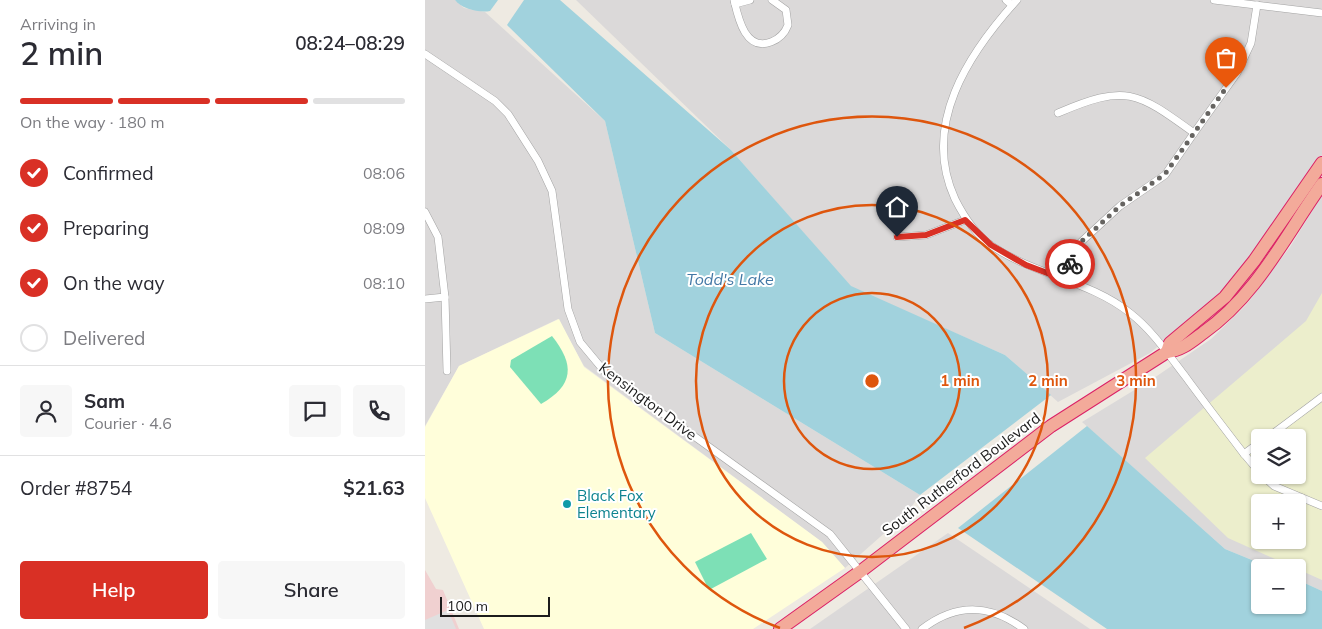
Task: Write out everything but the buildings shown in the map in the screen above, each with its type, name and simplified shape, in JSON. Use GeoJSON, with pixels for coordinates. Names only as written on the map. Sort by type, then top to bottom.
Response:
{"type":"FeatureCollection","features":[{"type":"Feature","properties":{"kind":"highway","name":"South Rutherford Boulevard"},"geometry":{"type":"LineString","coordinates":[[1167,352],[1169,343],[1225,297],[1254,261],[1290,206],[1322,163]]}},
{"type":"Feature","properties":{"kind":"highway","name":"South Rutherford Boulevard"},"geometry":{"type":"LineString","coordinates":[[780,629],[861,571],[1051,426],[1167,352],[1180,350],[1221,321],[1251,289],[1322,184]]}},
{"type":"Feature","properties":{"kind":"street"},"geometry":{"type":"LineString","coordinates":[[750,0],[734,2],[741,26],[747,36],[754,41],[767,43],[785,32],[788,20],[784,7],[772,0]]}},
{"type":"Feature","properties":{"kind":"street"},"geometry":{"type":"LineString","coordinates":[[1006,0],[1015,3],[969,61],[948,107],[943,155],[950,188],[965,220],[991,245],[1026,265],[1102,295],[1130,313],[1167,352],[1251,463]]}},
{"type":"Feature","properties":{"kind":"street"},"geometry":{"type":"LineString","coordinates":[[1214,0],[1322,13]]}},
{"type":"Feature","properties":{"kind":"street"},"geometry":{"type":"LineString","coordinates":[[1063,279],[1081,242],[1120,206],[1165,174],[1194,134],[1237,73],[1251,43],[1257,5]]}},
{"type":"Feature","properties":{"kind":"street","name":"Kensington Drive"},"geometry":{"type":"LineString","coordinates":[[425,54],[495,101],[508,114],[539,161],[552,191],[568,309],[580,342],[591,357],[605,372],[830,534],[906,629]]}},
{"type":"Feature","properties":{"kind":"street"},"geometry":{"type":"LineString","coordinates":[[1058,113],[1096,97],[1128,94],[1157,106],[1194,134]]}},
{"type":"Feature","properties":{"kind":"street"},"geometry":{"type":"LineString","coordinates":[[425,212],[438,237],[445,298],[447,371]]}},
{"type":"Feature","properties":{"kind":"street"},"geometry":{"type":"LineString","coordinates":[[897,237],[926,235],[965,220]]}},
{"type":"Feature","properties":{"kind":"street"},"geometry":{"type":"LineString","coordinates":[[425,299],[445,298]]}},
{"type":"Feature","properties":{"kind":"street"},"geometry":{"type":"LineString","coordinates":[[1279,429],[1322,397]]}},
{"type":"Feature","properties":{"kind":"street"},"geometry":{"type":"LineString","coordinates":[[1243,454],[1251,448]]}},
{"type":"Feature","properties":{"kind":"street"},"geometry":{"type":"LineString","coordinates":[[1273,484],[1322,506]]}},
{"type":"Feature","properties":{"kind":"street"},"geometry":{"type":"LineString","coordinates":[[922,629],[939,616],[953,611],[973,609],[1006,617],[1024,629]]}},
{"type":"Feature","properties":{"kind":"shaded area"},"geometry":{"type":"Polygon","coordinates":[[[425,0],[455,0],[464,8],[485,12],[605,121],[655,333],[920,495],[906,514],[845,568],[822,542],[584,366],[558,319],[459,366],[425,426],[425,0]]]}},
{"type":"Feature","properties":{"kind":"shaded area"},"geometry":{"type":"Polygon","coordinates":[[[576,0],[1322,0],[1322,155],[1247,264],[1222,294],[1150,353],[1058,402],[1005,355],[851,287],[731,150],[576,0]]]}},
{"type":"Feature","properties":{"kind":"shaded area"},"geometry":{"type":"Polygon","coordinates":[[[1322,195],[1322,591],[1306,584],[1306,559],[1251,560],[1225,549],[1082,422],[1154,378],[1211,339],[1246,305],[1290,247],[1322,195]]]}},
{"type":"Feature","properties":{"kind":"shaded area"},"geometry":{"type":"Polygon","coordinates":[[[1322,293],[1322,580],[1306,573],[1306,559],[1275,559],[1253,549],[1306,549],[1306,494],[1251,494],[1251,548],[1228,538],[1145,458],[1306,321],[1322,293]]]}},
{"type":"Feature","properties":{"kind":"shaded area"},"geometry":{"type":"Polygon","coordinates":[[[559,319],[584,367],[822,542],[845,568],[753,629],[484,629],[425,498],[425,427],[459,366],[559,319]]]}},
{"type":"Feature","properties":{"kind":"shaded area"},"geometry":{"type":"Polygon","coordinates":[[[948,533],[1090,629],[810,629],[948,533]]]}},
{"type":"Feature","properties":{"kind":"shaded area"},"geometry":{"type":"Polygon","coordinates":[[[425,570],[436,589],[443,590],[459,629],[425,629],[425,570]]]}},
{"type":"Feature","properties":{"kind":"shaded area"},"geometry":{"type":"Polygon","coordinates":[[[448,610],[456,629],[425,629],[425,620],[448,610]]]}},
{"type":"Feature","properties":{"kind":"green space"},"geometry":{"type":"Polygon","coordinates":[[[552,336],[565,356],[567,374],[565,382],[560,389],[541,404],[510,367],[511,360],[552,336]]]}},
{"type":"Feature","properties":{"kind":"green space"},"geometry":{"type":"Polygon","coordinates":[[[751,533],[767,559],[709,590],[695,562],[751,533]]]}},
{"type":"Feature","properties":{"kind":"water"},"geometry":{"type":"Polygon","coordinates":[[[455,0],[498,0],[490,11],[476,11],[466,8],[455,0]]]}},
{"type":"Feature","properties":{"kind":"water","name":"Todd's Lake"},"geometry":{"type":"Polygon","coordinates":[[[524,0],[560,0],[731,150],[851,286],[1005,355],[1051,395],[920,495],[655,333],[605,121],[507,25],[524,0]]]}},
{"type":"Feature","properties":{"kind":"water"},"geometry":{"type":"Polygon","coordinates":[[[1087,426],[1225,549],[1251,560],[1251,614],[1306,614],[1306,584],[1322,591],[1322,629],[1107,629],[958,528],[1087,426]]]}},
{"type":"Feature","properties":{"kind":"way so far"},"geometry":{"type":"LineString","coordinates":[[1070,264],[1081,242],[1120,206],[1165,174],[1226,88]]}},
{"type":"Feature","properties":{"kind":"place","name":"Black Fox Elementary"},"geometry":{"type":"Point","coordinates":[567,504]}},
{"type":"Feature","properties":{"kind":"route"},"geometry":{"type":"LineString","coordinates":[[897,237],[926,235],[965,220],[991,245],[1026,265],[1063,279],[1070,264]]}}]}
